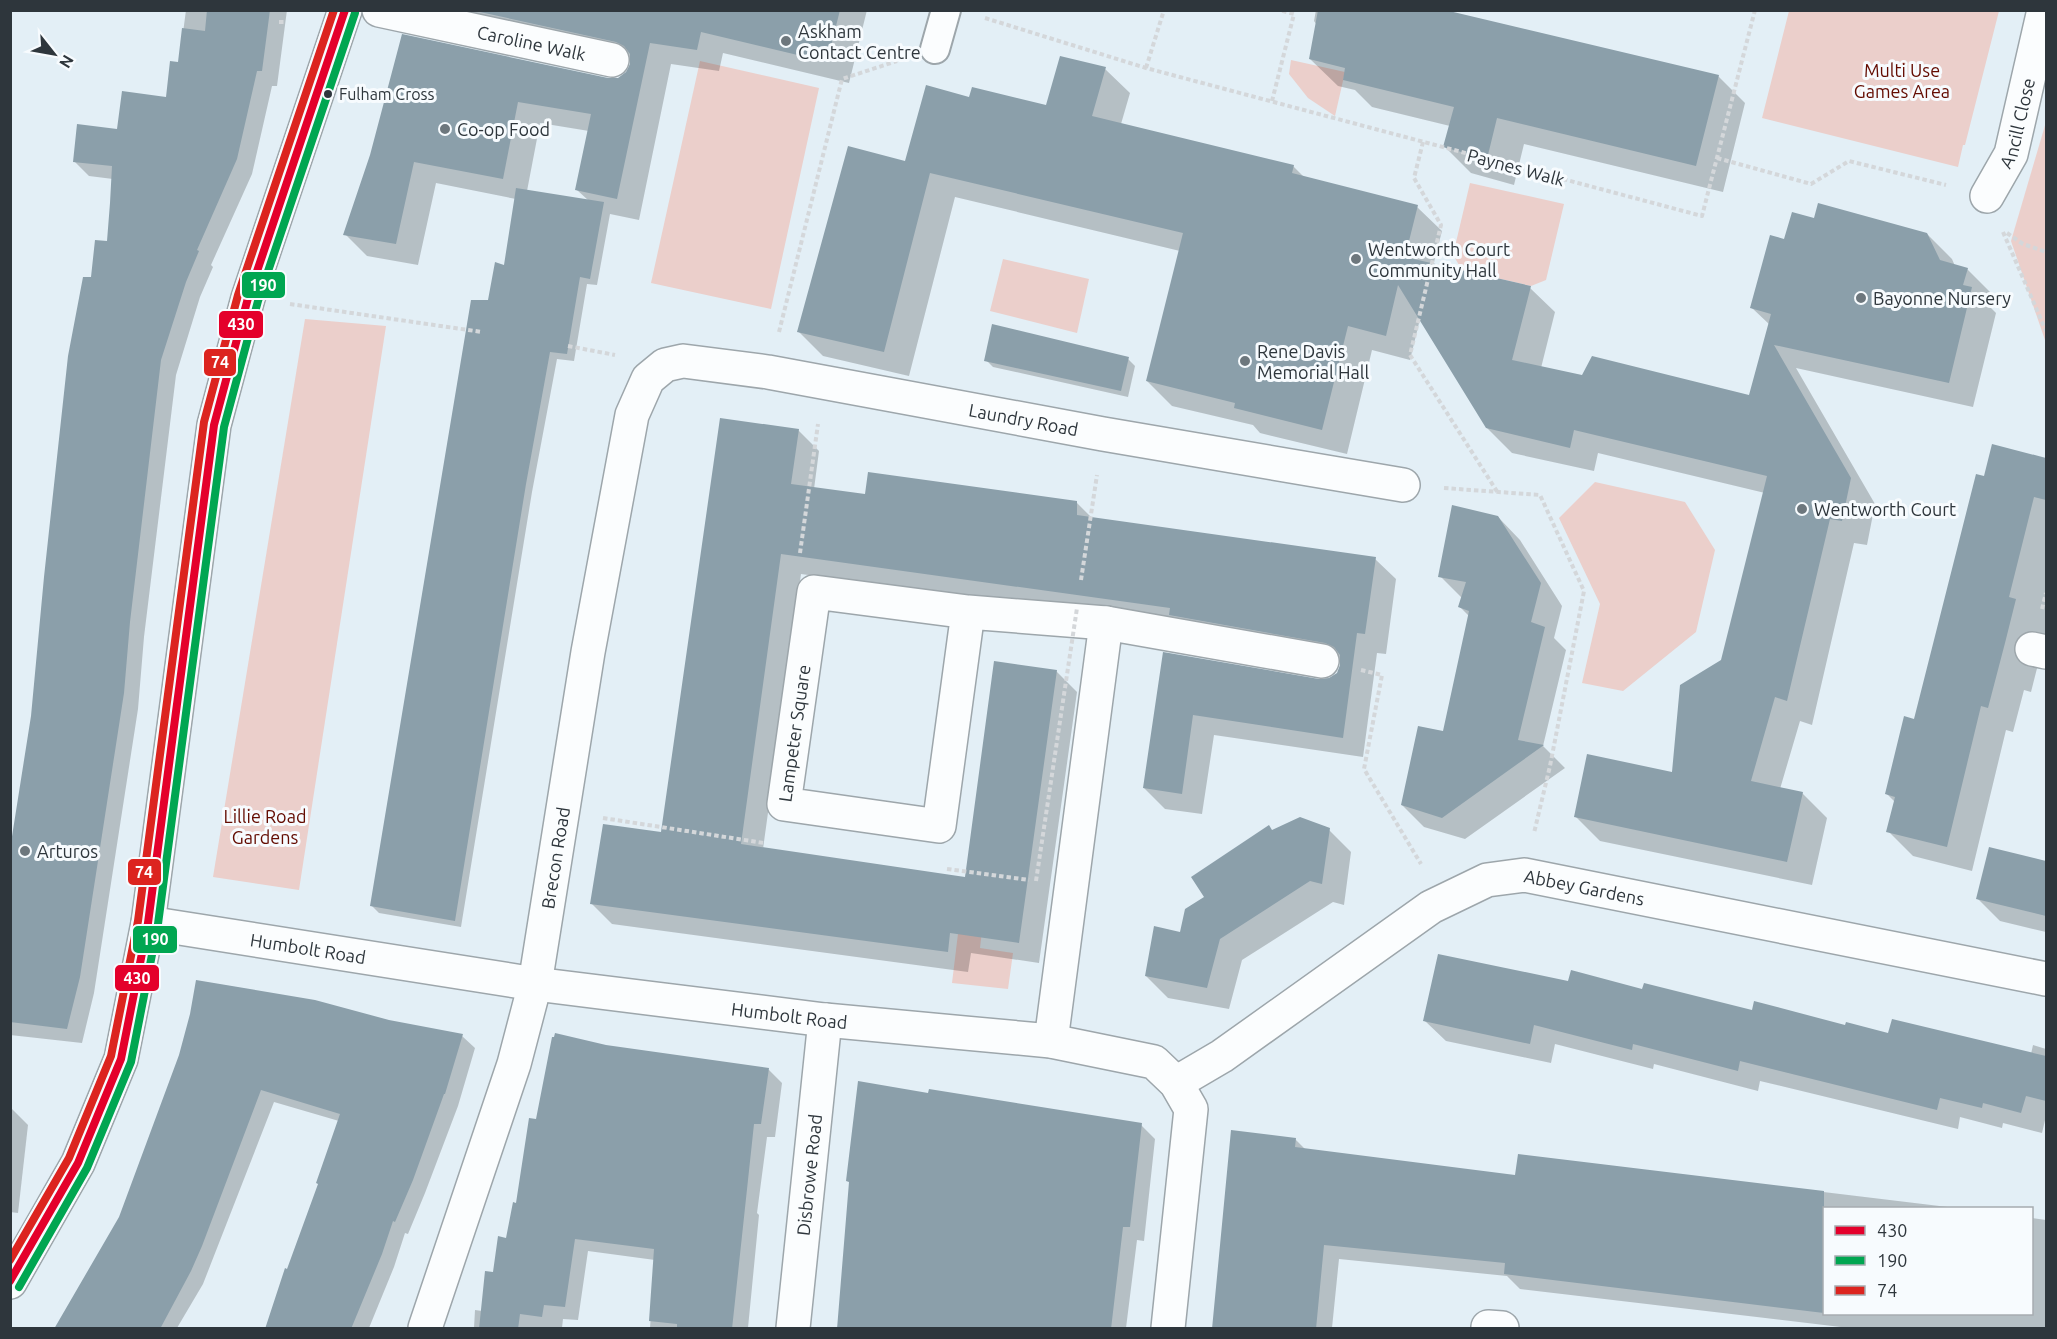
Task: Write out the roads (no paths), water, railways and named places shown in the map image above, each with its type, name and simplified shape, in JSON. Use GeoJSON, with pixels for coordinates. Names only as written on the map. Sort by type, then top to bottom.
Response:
{"type":"FeatureCollection","features":[{"type":"Feature","properties":{"kind":"street"},"geometry":{"type":"LineString","coordinates":[[10,1282],[78,1163],[121,1059],[148,923],[214,425],[248,298],[345,10]]}},
{"type":"Feature","properties":{"kind":"street","name":"Caroline Walk"},"geometry":{"type":"LineString","coordinates":[[379,10],[612,60]]}},
{"type":"Feature","properties":{"kind":"street","name":"Ancill Close"},"geometry":{"type":"LineString","coordinates":[[1987,196],[2011,154],[2044,10]]}},
{"type":"Feature","properties":{"kind":"street","name":"Laundry Road"},"geometry":{"type":"LineString","coordinates":[[648,379],[665,365],[683,361],[768,372],[1103,434],[1403,485]]}},
{"type":"Feature","properties":{"kind":"street","name":"Brecon Road"},"geometry":{"type":"LineString","coordinates":[[425,1329],[514,1064],[535,984],[588,652],[632,415],[648,379]]}},
{"type":"Feature","properties":{"kind":"street","name":"Lampeter Square"},"geometry":{"type":"LineString","coordinates":[[968,612],[939,826],[784,804],[814,592],[968,612],[1106,623],[1322,661]]}},
{"type":"Feature","properties":{"kind":"street"},"geometry":{"type":"LineString","coordinates":[[1051,1041],[1106,623]]}},
{"type":"Feature","properties":{"kind":"street","name":"Abbey Gardens"},"geometry":{"type":"LineString","coordinates":[[1176,1083],[1222,1056],[1431,907],[1487,880],[1524,875],[2046,979]]}},
{"type":"Feature","properties":{"kind":"street","name":"Humbolt Road"},"geometry":{"type":"LineString","coordinates":[[148,923],[535,984],[825,1020],[1051,1041],[1154,1062],[1176,1083],[1191,1109],[1168,1329]]}},
{"type":"Feature","properties":{"kind":"street","name":"Disbrowe Road"},"geometry":{"type":"LineString","coordinates":[[793,1329],[825,1020]]}},
{"type":"Feature","properties":{"kind":"lane"},"geometry":{"type":"LineString","coordinates":[[935,49],[946,10]]}},
{"type":"Feature","properties":{"kind":"place","name":"Askham Contact Centre"},"geometry":{"type":"Point","coordinates":[786,41]}},
{"type":"Feature","properties":{"kind":"place","name":"Fulham Cross"},"geometry":{"type":"Point","coordinates":[328,94]}},
{"type":"Feature","properties":{"kind":"place","name":"Co-op Food"},"geometry":{"type":"Point","coordinates":[445,129]}},
{"type":"Feature","properties":{"kind":"place","name":"Wentworth Court Community Hall"},"geometry":{"type":"Point","coordinates":[1356,259]}},
{"type":"Feature","properties":{"kind":"place","name":"Bayonne Nursery"},"geometry":{"type":"Point","coordinates":[1861,298]}},
{"type":"Feature","properties":{"kind":"place","name":"Rene Davis Memorial Hall"},"geometry":{"type":"Point","coordinates":[1245,361]}},
{"type":"Feature","properties":{"kind":"place","name":"Wentworth Court"},"geometry":{"type":"Point","coordinates":[1802,509]}},
{"type":"Feature","properties":{"kind":"place","name":"Arturos"},"geometry":{"type":"Point","coordinates":[25,851]}},
{"type":"Feature","properties":{"kind":"park label","name":"Multi Use Games Area"},"geometry":{"type":"Point","coordinates":[1902,80]}},
{"type":"Feature","properties":{"kind":"park label","name":"Lillie Road Gardens"},"geometry":{"type":"Point","coordinates":[265,826]}}]}
